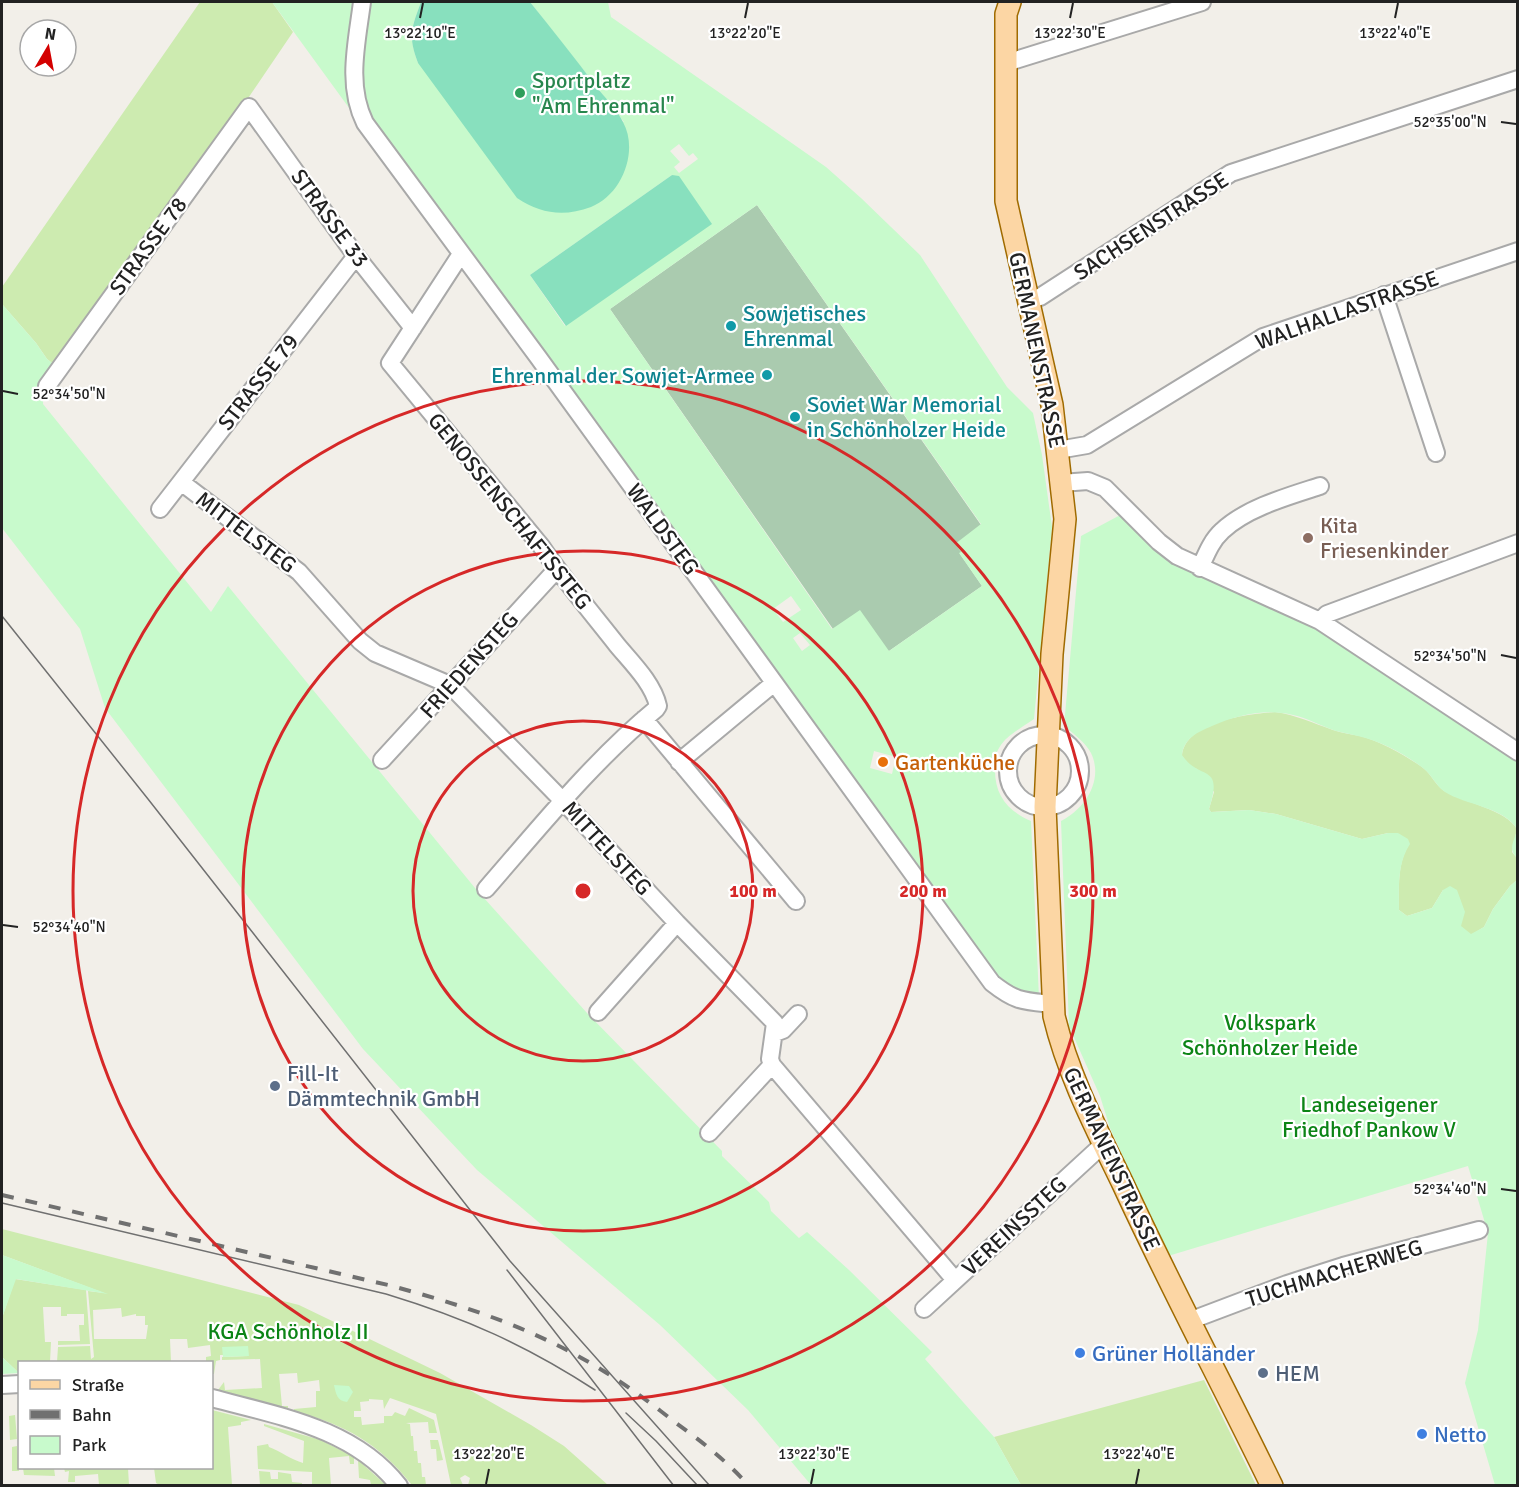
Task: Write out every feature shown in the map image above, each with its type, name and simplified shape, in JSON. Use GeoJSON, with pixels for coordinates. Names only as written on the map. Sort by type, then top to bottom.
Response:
{"type":"FeatureCollection","features":[{"type":"Feature","properties":{"kind":"main road","name":"GERMANENSTRASSE"},"geometry":{"type":"LineString","coordinates":[[1010,2],[1006,14],[1006,201],[1052,405],[1064,528],[1052,650],[1045,807],[1053,1004],[1062,1049],[1105,1147],[1160,1264],[1272,1485]]}},
{"type":"Feature","properties":{"kind":"street","name":"WALDSTEG"},"geometry":{"type":"LineString","coordinates":[[362,2],[355,51],[354,85],[358,109],[365,123],[538,357],[992,983],[1023,1002],[1053,1004]]}},
{"type":"Feature","properties":{"kind":"street"},"geometry":{"type":"LineString","coordinates":[[1006,63],[1202,2]]}},
{"type":"Feature","properties":{"kind":"street","name":"SACHSENSTRASSE"},"geometry":{"type":"LineString","coordinates":[[1028,301],[1040,297],[1230,173],[1518,79]]}},
{"type":"Feature","properties":{"kind":"street","name":"STRASSE 33"},"geometry":{"type":"LineString","coordinates":[[249,107],[357,256],[413,328]]}},
{"type":"Feature","properties":{"kind":"street","name":"STRASSE 78"},"geometry":{"type":"LineString","coordinates":[[47,386],[249,107]]}},
{"type":"Feature","properties":{"kind":"street","name":"WALHALLASTRASSE"},"geometry":{"type":"LineString","coordinates":[[1058,450],[1087,445],[1263,337],[1518,251]]}},
{"type":"Feature","properties":{"kind":"street","name":"GENOSSENSCHAFTSSTEG"},"geometry":{"type":"LineString","coordinates":[[461,254],[390,363],[540,546],[650,688],[658,706],[644,719]]}},
{"type":"Feature","properties":{"kind":"street","name":"STRASSE 79"},"geometry":{"type":"LineString","coordinates":[[160,509],[357,256]]}},
{"type":"Feature","properties":{"kind":"street"},"geometry":{"type":"LineString","coordinates":[[1384,295],[1436,453]]}},
{"type":"Feature","properties":{"kind":"street"},"geometry":{"type":"LineString","coordinates":[[1061,483],[1088,481],[1105,488],[1159,542],[1177,556],[1320,621],[1518,752]]}},
{"type":"Feature","properties":{"kind":"street","name":"MITTELSTEG"},"geometry":{"type":"LineString","coordinates":[[181,482],[299,572],[360,641],[375,653],[450,685],[775,1023],[774,1033]]}},
{"type":"Feature","properties":{"kind":"street"},"geometry":{"type":"LineString","coordinates":[[1200,568],[1220,532],[1231,524],[1276,500],[1320,486]]}},
{"type":"Feature","properties":{"kind":"street"},"geometry":{"type":"LineString","coordinates":[[1320,621],[1327,614],[1518,543]]}},
{"type":"Feature","properties":{"kind":"street","name":"FRIEDENSTEG"},"geometry":{"type":"LineString","coordinates":[[382,760],[557,569]]}},
{"type":"Feature","properties":{"kind":"street"},"geometry":{"type":"LineString","coordinates":[[679,762],[774,683]]}},
{"type":"Feature","properties":{"kind":"street"},"geometry":{"type":"LineString","coordinates":[[486,889],[563,801],[644,719],[796,901]]}},
{"type":"Feature","properties":{"kind":"street"},"geometry":{"type":"LineString","coordinates":[[1047,735],[1064,741],[1071,747],[1080,766],[1080,777],[1071,795],[1054,805],[1045,807],[1034,806],[1025,801],[1011,785],[1008,775],[1009,765],[1022,742],[1047,735]]}},
{"type":"Feature","properties":{"kind":"street"},"geometry":{"type":"LineString","coordinates":[[598,1012],[677,923]]}},
{"type":"Feature","properties":{"kind":"street"},"geometry":{"type":"LineString","coordinates":[[798,1014],[783,1030],[774,1033],[770,1059],[772,1065],[955,1280]]}},
{"type":"Feature","properties":{"kind":"street"},"geometry":{"type":"LineString","coordinates":[[709,1133],[772,1065]]}},
{"type":"Feature","properties":{"kind":"street","name":"VEREINSSTEG"},"geometry":{"type":"LineString","coordinates":[[924,1309],[1097,1150],[1105,1147]]}},
{"type":"Feature","properties":{"kind":"street","name":"TUCHMACHERWEG"},"geometry":{"type":"LineString","coordinates":[[1190,1321],[1287,1284],[1479,1230]]}},
{"type":"Feature","properties":{"kind":"street"},"geometry":{"type":"LineString","coordinates":[[2,1385],[18,1384]]}},
{"type":"Feature","properties":{"kind":"street"},"geometry":{"type":"LineString","coordinates":[[213,1398],[321,1428],[369,1457],[384,1468],[399,1485]]}},
{"type":"Feature","properties":{"kind":"green space"},"geometry":{"type":"Polygon","coordinates":[[[200,2],[272,2],[293,32],[217,144],[56,366],[47,359],[2,304],[2,287],[200,2]]]}},
{"type":"Feature","properties":{"kind":"green space"},"geometry":{"type":"Polygon","coordinates":[[[272,2],[421,2],[412,32],[418,63],[624,122],[530,2],[608,2],[611,17],[826,167],[920,255],[1007,387],[1033,413],[1042,455],[1052,527],[1034,719],[1006,739],[997,751],[991,770],[995,770],[997,788],[1004,802],[1031,821],[1039,998],[1021,996],[992,976],[272,2]],[[679,144],[670,151],[680,162],[674,167],[679,173],[698,159],[693,153],[689,156],[679,144]],[[672,175],[530,275],[565,326],[711,224],[672,175]],[[757,205],[610,309],[832,629],[860,610],[889,651],[982,586],[955,544],[981,524],[757,205]],[[791,596],[773,609],[783,622],[801,610],[791,596]],[[800,633],[793,638],[802,651],[810,645],[800,633]],[[874,751],[870,768],[892,774],[896,757],[874,751]]]}},
{"type":"Feature","properties":{"kind":"green space","name":"Sportplatz \"Am Ehrenmal\""},"geometry":{"type":"Polygon","coordinates":[[[421,2],[530,2],[623,122],[629,146],[628,158],[625,171],[611,193],[591,207],[562,213],[535,208],[517,198],[418,63],[412,32],[421,2]]]}},
{"type":"Feature","properties":{"kind":"green space"},"geometry":{"type":"Polygon","coordinates":[[[672,175],[679,176],[712,224],[566,326],[530,275],[672,175]]]}},
{"type":"Feature","properties":{"kind":"green space","name":"Soviet War Memorial in Schönholzer Heide"},"geometry":{"type":"Polygon","coordinates":[[[757,205],[981,525],[960,554],[982,586],[889,651],[833,629],[610,309],[757,205]]]}},
{"type":"Feature","properties":{"kind":"green space"},"geometry":{"type":"Polygon","coordinates":[[[2,304],[47,359],[56,366],[44,380],[43,404],[211,612],[228,586],[475,888],[587,1013],[722,1151],[722,1156],[769,1202],[771,1211],[799,1238],[807,1232],[932,1352],[925,1359],[994,1437],[1021,1485],[811,1485],[748,1410],[660,1325],[477,1170],[363,1049],[105,708],[80,629],[2,528],[2,304]]]}},
{"type":"Feature","properties":{"kind":"green space","name":"Volkspark Schönholzer Heide"},"geometry":{"type":"Polygon","coordinates":[[[1124,513],[1163,553],[1310,621],[1517,761],[1517,829],[1511,822],[1494,811],[1445,792],[1423,768],[1392,749],[1375,741],[1336,731],[1293,715],[1262,713],[1221,722],[1192,736],[1183,749],[1182,755],[1189,763],[1212,778],[1214,785],[1209,809],[1211,812],[1249,810],[1276,814],[1362,839],[1398,833],[1408,839],[1410,844],[1401,868],[1399,893],[1399,910],[1407,916],[1432,908],[1443,890],[1450,886],[1457,890],[1465,912],[1461,926],[1471,934],[1484,927],[1493,909],[1517,880],[1517,1485],[1495,1485],[1465,1383],[1478,1330],[1488,1233],[1468,1166],[1168,1256],[1110,1128],[1100,1096],[1069,1026],[1061,821],[1078,809],[1090,793],[1095,773],[1089,749],[1064,726],[1081,536],[1124,513]]]}},
{"type":"Feature","properties":{"kind":"green space"},"geometry":{"type":"Polygon","coordinates":[[[1275,712],[1384,745],[1422,767],[1444,791],[1495,812],[1512,822],[1517,829],[1512,852],[1517,858],[1517,880],[1493,909],[1484,927],[1471,935],[1460,926],[1443,890],[1432,908],[1407,916],[1399,910],[1402,860],[1409,844],[1388,833],[1362,839],[1276,814],[1249,810],[1211,812],[1209,809],[1214,792],[1197,769],[1190,766],[1182,756],[1186,744],[1206,727],[1234,718],[1275,712]]]}},
{"type":"Feature","properties":{"kind":"green space"},"geometry":{"type":"Polygon","coordinates":[[[1517,829],[1517,858],[1512,848],[1517,829]]]}},
{"type":"Feature","properties":{"kind":"green space","name":"KGA Schönholz II"},"geometry":{"type":"Polygon","coordinates":[[[2,1229],[299,1305],[440,1373],[531,1425],[564,1446],[608,1485],[468,1485],[470,1478],[465,1475],[460,1478],[463,1485],[451,1485],[436,1414],[390,1398],[384,1409],[383,1400],[369,1399],[369,1401],[360,1402],[361,1411],[354,1411],[354,1417],[361,1417],[362,1425],[384,1423],[384,1416],[392,1416],[395,1412],[405,1416],[409,1408],[434,1420],[437,1433],[429,1433],[428,1422],[406,1423],[410,1424],[414,1451],[417,1451],[418,1463],[421,1463],[422,1477],[425,1477],[426,1485],[412,1485],[387,1458],[360,1438],[345,1429],[294,1411],[294,1409],[316,1407],[316,1391],[320,1391],[319,1380],[298,1383],[297,1373],[279,1374],[282,1406],[288,1406],[288,1409],[218,1390],[224,1382],[225,1390],[262,1388],[260,1359],[222,1360],[222,1357],[248,1356],[223,1347],[223,1355],[220,1355],[220,1360],[216,1361],[214,1374],[213,1361],[206,1361],[206,1357],[211,1356],[210,1345],[188,1348],[187,1339],[170,1339],[171,1361],[57,1361],[58,1347],[90,1346],[91,1359],[94,1357],[88,1291],[104,1293],[2,1255],[2,1229]],[[121,1308],[93,1310],[94,1339],[146,1339],[148,1325],[145,1325],[145,1316],[136,1316],[136,1314],[122,1317],[121,1308]]]}},
{"type":"Feature","properties":{"kind":"green space"},"geometry":{"type":"Polygon","coordinates":[[[2,1255],[108,1294],[16,1279],[2,1318],[2,1255]]]}},
{"type":"Feature","properties":{"kind":"green space"},"geometry":{"type":"Polygon","coordinates":[[[15,1279],[86,1290],[90,1344],[58,1345],[58,1341],[80,1341],[79,1325],[84,1325],[84,1314],[61,1316],[61,1307],[43,1307],[45,1342],[51,1342],[50,1361],[18,1361],[18,1372],[2,1357],[2,1318],[15,1279]]]}},
{"type":"Feature","properties":{"kind":"green space"},"geometry":{"type":"Polygon","coordinates":[[[248,1346],[249,1356],[223,1357],[222,1347],[248,1346]]]}},
{"type":"Feature","properties":{"kind":"green space"},"geometry":{"type":"Polygon","coordinates":[[[2,1357],[18,1373],[2,1374],[2,1357]]]}},
{"type":"Feature","properties":{"kind":"green space"},"geometry":{"type":"Polygon","coordinates":[[[1204,1380],[1256,1485],[1021,1485],[994,1437],[1204,1380]]]}},
{"type":"Feature","properties":{"kind":"green space"},"geometry":{"type":"Polygon","coordinates":[[[334,1385],[349,1386],[353,1392],[347,1402],[339,1399],[334,1385]]]}},
{"type":"Feature","properties":{"kind":"green space"},"geometry":{"type":"Polygon","coordinates":[[[213,1410],[251,1420],[241,1422],[241,1425],[228,1427],[232,1485],[161,1486],[156,1483],[154,1469],[213,1469],[213,1410]]]}},
{"type":"Feature","properties":{"kind":"green space"},"geometry":{"type":"Polygon","coordinates":[[[15,1415],[17,1439],[10,1440],[9,1416],[15,1415]]]}},
{"type":"Feature","properties":{"kind":"green space"},"geometry":{"type":"Polygon","coordinates":[[[264,1424],[321,1440],[354,1457],[354,1464],[350,1464],[349,1456],[329,1458],[331,1485],[312,1485],[312,1472],[258,1469],[257,1446],[268,1444],[269,1447],[303,1463],[304,1441],[264,1426],[264,1424]]]}},
{"type":"Feature","properties":{"kind":"green space"},"geometry":{"type":"Polygon","coordinates":[[[430,1440],[438,1440],[443,1460],[437,1461],[436,1449],[431,1449],[430,1440]]]}},
{"type":"Feature","properties":{"kind":"green space"},"geometry":{"type":"Polygon","coordinates":[[[17,1446],[19,1471],[12,1471],[12,1447],[17,1446]]]}},
{"type":"Feature","properties":{"kind":"green space"},"geometry":{"type":"Polygon","coordinates":[[[358,1460],[386,1485],[371,1485],[370,1480],[359,1478],[358,1460]]]}},
{"type":"Feature","properties":{"kind":"green space"},"geometry":{"type":"Polygon","coordinates":[[[23,1469],[54,1469],[55,1476],[24,1475],[23,1469]]]}},
{"type":"Feature","properties":{"kind":"green space"},"geometry":{"type":"Polygon","coordinates":[[[64,1469],[128,1469],[129,1485],[99,1485],[98,1474],[75,1476],[75,1482],[68,1482],[69,1471],[65,1472],[64,1469]]]}},
{"type":"Feature","properties":{"kind":"green space"},"geometry":{"type":"Polygon","coordinates":[[[259,1471],[270,1472],[271,1479],[278,1479],[278,1472],[291,1474],[292,1482],[302,1483],[302,1485],[260,1485],[259,1471]]]}},
{"type":"Feature","properties":{"kind":"tram line"},"geometry":{"type":"LineString","coordinates":[[2,616],[510,1261],[710,1486]]}},
{"type":"Feature","properties":{"kind":"tram line"},"geometry":{"type":"LineString","coordinates":[[2,1203],[386,1294],[494,1334],[544,1359],[595,1390]]}},
{"type":"Feature","properties":{"kind":"tram line"},"geometry":{"type":"LineString","coordinates":[[507,1270],[674,1486]]}},
{"type":"Feature","properties":{"kind":"tram line"},"geometry":{"type":"LineString","coordinates":[[626,1413],[698,1486]]}},
{"type":"Feature","properties":{"kind":"railway"},"geometry":{"type":"LineString","coordinates":[[2,1195],[388,1285],[464,1307],[514,1326],[562,1347],[620,1382],[705,1445],[749,1486]]}},
{"type":"Feature","properties":{"kind":"place","name":"Sportplatz \"Am Ehrenmal\""},"geometry":{"type":"Point","coordinates":[520,93]}},
{"type":"Feature","properties":{"kind":"place","name":"Sowjetisches Ehrenmal"},"geometry":{"type":"Point","coordinates":[731,326]}},
{"type":"Feature","properties":{"kind":"place","name":"Ehrenmal der Sowjet-Armee"},"geometry":{"type":"Point","coordinates":[767,375]}},
{"type":"Feature","properties":{"kind":"place","name":"Soviet War Memorial in Schönholzer Heide"},"geometry":{"type":"Point","coordinates":[795,417]}},
{"type":"Feature","properties":{"kind":"place","name":"Kita Friesenkinder"},"geometry":{"type":"Point","coordinates":[1308,538]}},
{"type":"Feature","properties":{"kind":"place","name":"Gartenküche"},"geometry":{"type":"Point","coordinates":[883,762]}},
{"type":"Feature","properties":{"kind":"place","name":"Fill-It Dämmtechnik GmbH"},"geometry":{"type":"Point","coordinates":[275,1086]}},
{"type":"Feature","properties":{"kind":"place","name":"Grüner Holländer"},"geometry":{"type":"Point","coordinates":[1080,1353]}},
{"type":"Feature","properties":{"kind":"place","name":"HEM"},"geometry":{"type":"Point","coordinates":[1263,1373]}},
{"type":"Feature","properties":{"kind":"place","name":"Netto"},"geometry":{"type":"Point","coordinates":[1422,1434]}},
{"type":"Feature","properties":{"kind":"park label","name":"Landeseigener Friedhof Pankow V"},"geometry":{"type":"Point","coordinates":[1369,1116]}}]}
